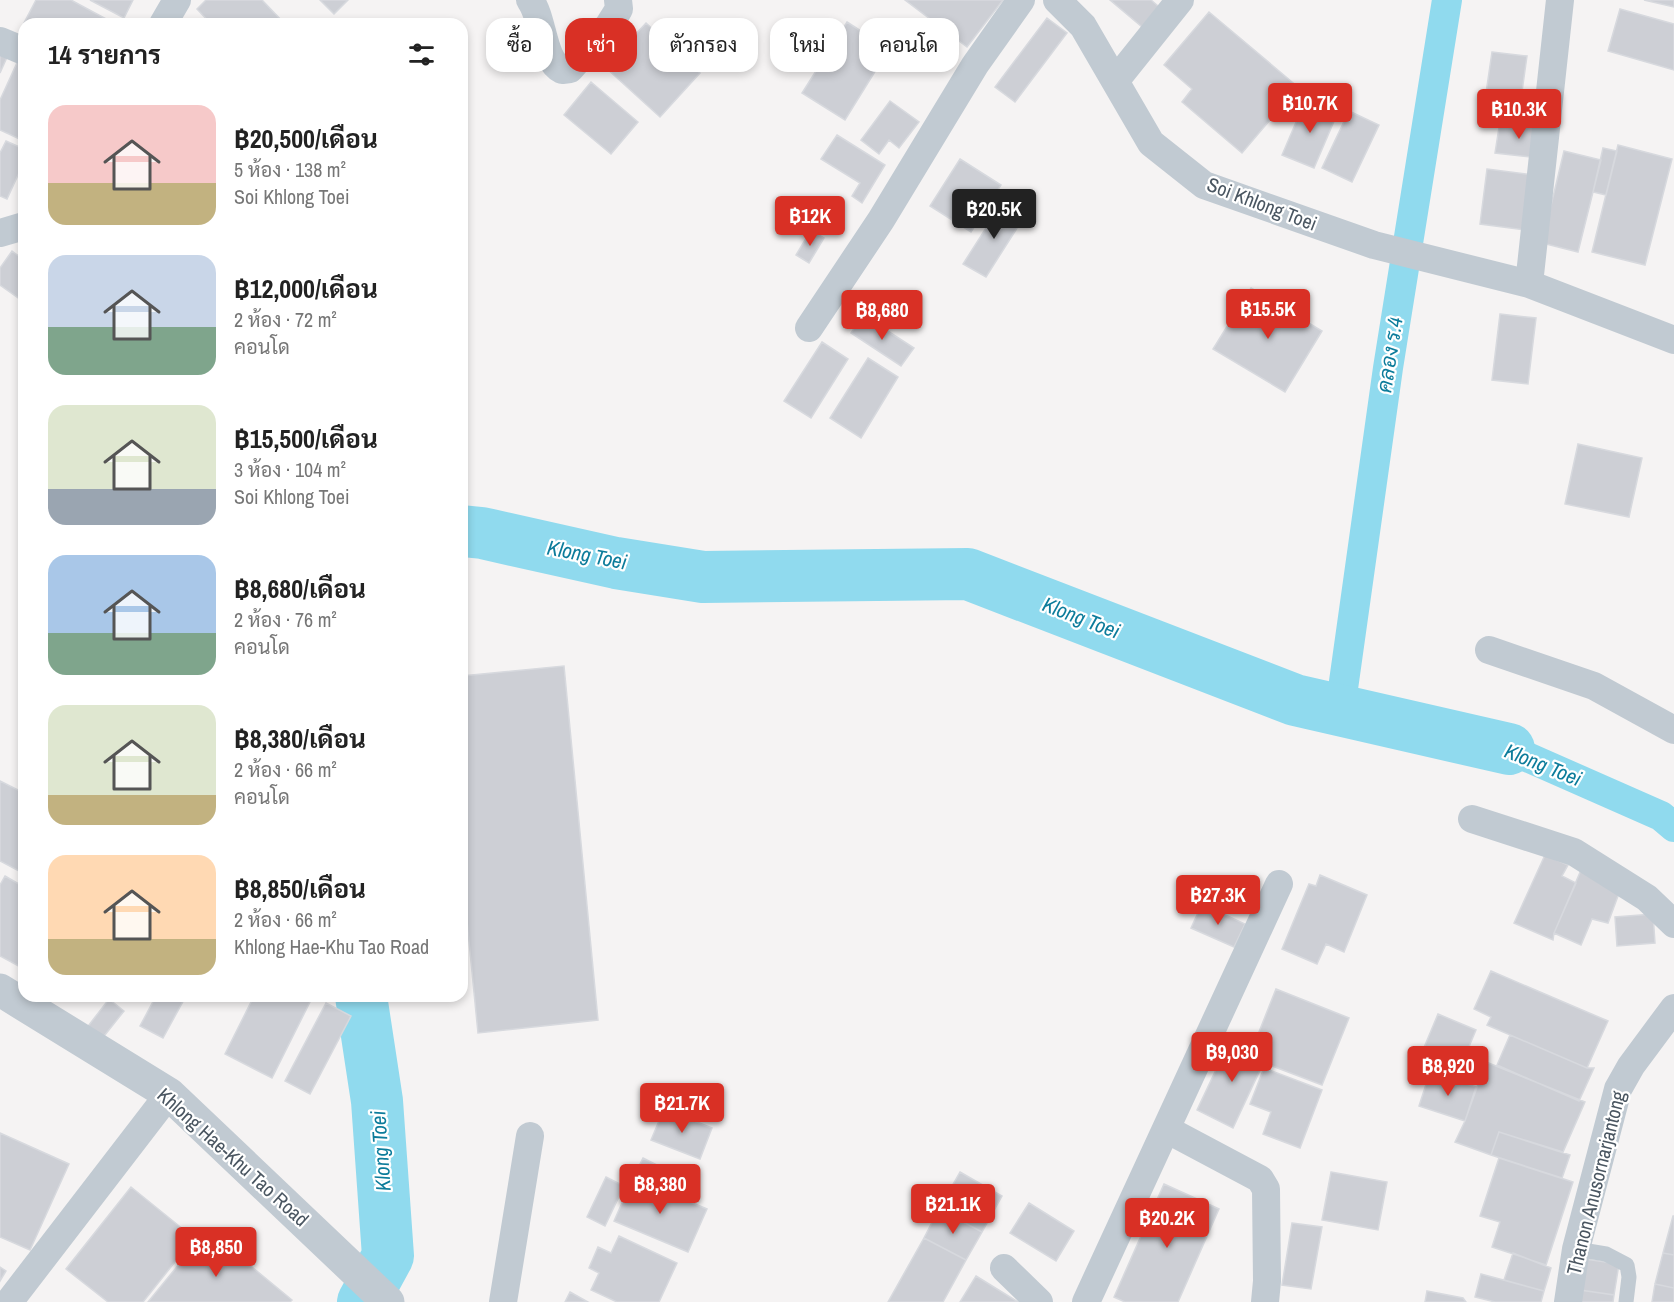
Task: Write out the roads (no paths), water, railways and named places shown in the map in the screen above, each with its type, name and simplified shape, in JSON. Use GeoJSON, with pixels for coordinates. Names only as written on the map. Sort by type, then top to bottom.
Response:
{"type":"FeatureCollection","features":[{"type":"Feature","properties":{"kind":"street"},"geometry":{"type":"LineString","coordinates":[[166,18],[177,0]]}},
{"type":"Feature","properties":{"kind":"street"},"geometry":{"type":"LineString","coordinates":[[530,0],[538,15],[551,61],[562,70],[570,69],[609,25],[619,9],[618,0]]}},
{"type":"Feature","properties":{"kind":"street"},"geometry":{"type":"LineString","coordinates":[[809,328],[881,220],[975,65],[1021,0]]}},
{"type":"Feature","properties":{"kind":"street","name":"Soi Khlong Toei"},"geometry":{"type":"LineString","coordinates":[[1057,0],[1083,26],[1151,143],[1204,185],[1374,245],[1529,284],[1674,340]]}},
{"type":"Feature","properties":{"kind":"street"},"geometry":{"type":"LineString","coordinates":[[1116,80],[1180,0]]}},
{"type":"Feature","properties":{"kind":"street"},"geometry":{"type":"LineString","coordinates":[[1529,284],[1560,0]]}},
{"type":"Feature","properties":{"kind":"street"},"geometry":{"type":"LineString","coordinates":[[0,41],[18,48]]}},
{"type":"Feature","properties":{"kind":"street"},"geometry":{"type":"LineString","coordinates":[[0,233],[18,228]]}},
{"type":"Feature","properties":{"kind":"street"},"geometry":{"type":"LineString","coordinates":[[1489,650],[1594,686],[1674,730]]}},
{"type":"Feature","properties":{"kind":"street"},"geometry":{"type":"LineString","coordinates":[[1472,819],[1574,852],[1647,898],[1674,924]]}},
{"type":"Feature","properties":{"kind":"street"},"geometry":{"type":"LineString","coordinates":[[1086,1302],[1279,884]]}},
{"type":"Feature","properties":{"kind":"street","name":"Khlong Hae-Khu Tao Road"},"geometry":{"type":"LineString","coordinates":[[0,990],[18,1001]]}},
{"type":"Feature","properties":{"kind":"street","name":"Khlong Hae-Khu Tao Road"},"geometry":{"type":"LineString","coordinates":[[20,1002],[169,1094],[388,1302]]}},
{"type":"Feature","properties":{"kind":"street","name":"Thanon Anusornarjantong"},"geometry":{"type":"LineString","coordinates":[[1568,1302],[1576,1249],[1618,1089],[1631,1066],[1674,1008]]}},
{"type":"Feature","properties":{"kind":"street"},"geometry":{"type":"LineString","coordinates":[[9,1302],[169,1094]]}},
{"type":"Feature","properties":{"kind":"street"},"geometry":{"type":"LineString","coordinates":[[1166,1129],[1260,1179],[1266,1189],[1267,1281],[1265,1302]]}},
{"type":"Feature","properties":{"kind":"street"},"geometry":{"type":"LineString","coordinates":[[503,1302],[530,1136]]}},
{"type":"Feature","properties":{"kind":"street"},"geometry":{"type":"LineString","coordinates":[[1004,1268],[1039,1302]]}},
{"type":"Feature","properties":{"kind":"lane"},"geometry":{"type":"LineString","coordinates":[[1576,1249],[1606,1254],[1626,1265],[1629,1277],[1626,1302]]}},
{"type":"Feature","properties":{"kind":"waterway","name":"คลอง ร.4"},"geometry":{"type":"LineString","coordinates":[[1340,710],[1388,368],[1447,0]]}},
{"type":"Feature","properties":{"kind":"waterway","name":"Klong Toei"},"geometry":{"type":"LineString","coordinates":[[468,532],[616,563],[703,577],[968,574],[1295,700],[1509,749]]}},
{"type":"Feature","properties":{"kind":"waterway","name":"Klong Toei"},"geometry":{"type":"LineString","coordinates":[[1509,749],[1661,816],[1674,827]]}},
{"type":"Feature","properties":{"kind":"waterway","name":"Klong Toei"},"geometry":{"type":"LineString","coordinates":[[362,1002],[377,1101],[388,1256],[363,1302]]}}]}
